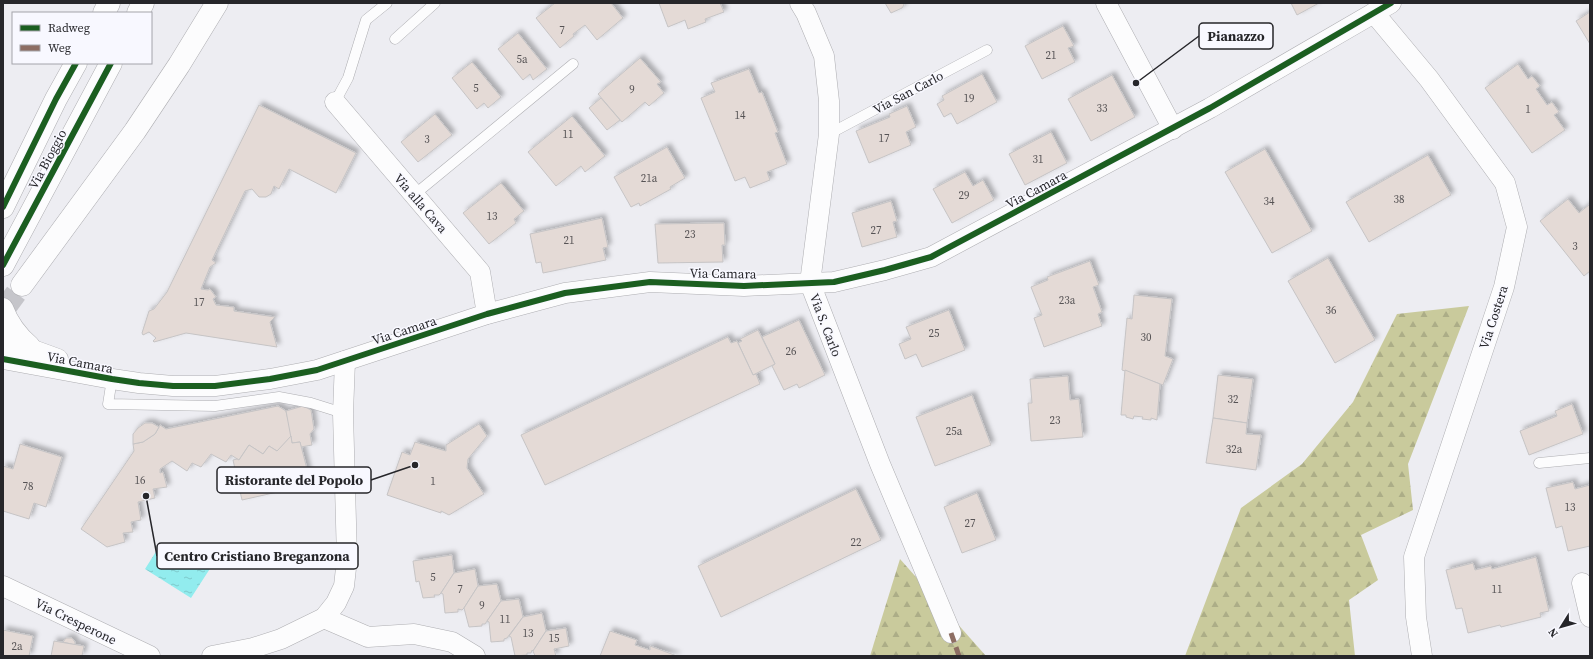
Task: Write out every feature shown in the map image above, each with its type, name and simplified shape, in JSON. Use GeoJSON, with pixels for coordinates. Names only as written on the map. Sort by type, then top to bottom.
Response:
{"type":"FeatureCollection","features":[{"type":"Feature","properties":{"kind":"main road"},"geometry":{"type":"LineString","coordinates":[[104,12],[109,3]]}},
{"type":"Feature","properties":{"kind":"main road"},"geometry":{"type":"LineString","coordinates":[[138,12],[143,3]]}},
{"type":"Feature","properties":{"kind":"main road"},"geometry":{"type":"LineString","coordinates":[[22,285],[140,124],[179,65],[217,3]]}},
{"type":"Feature","properties":{"kind":"main road","name":"Via Bioggio"},"geometry":{"type":"LineString","coordinates":[[3,207],[56,99],[75,64]]}},
{"type":"Feature","properties":{"kind":"main road","name":"Via Bioggio"},"geometry":{"type":"LineString","coordinates":[[3,265],[110,64]]}},
{"type":"Feature","properties":{"kind":"main road"},"geometry":{"type":"LineString","coordinates":[[3,184],[56,99]]}},
{"type":"Feature","properties":{"kind":"street","name":"Via S. Carlo"},"geometry":{"type":"LineString","coordinates":[[800,3],[806,13],[824,56],[829,101],[829,134],[810,283],[880,464],[951,633]]}},
{"type":"Feature","properties":{"kind":"street"},"geometry":{"type":"LineString","coordinates":[[1106,3],[1173,129]]}},
{"type":"Feature","properties":{"kind":"street","name":"Via Camara"},"geometry":{"type":"LineString","coordinates":[[3,359],[112,379],[173,386],[215,386],[270,379],[317,370],[487,314],[565,293],[650,282],[744,286],[834,282],[885,270],[931,257],[1173,129],[1383,8]]}},
{"type":"Feature","properties":{"kind":"street","name":"Via Costera"},"geometry":{"type":"LineString","coordinates":[[1383,8],[1429,79],[1504,183],[1517,227],[1504,287],[1414,557],[1416,617],[1422,656]]}},
{"type":"Feature","properties":{"kind":"street","name":"Via alla Cava"},"geometry":{"type":"LineString","coordinates":[[335,102],[480,272],[487,314]]}},
{"type":"Feature","properties":{"kind":"street"},"geometry":{"type":"LineString","coordinates":[[3,308],[11,327],[18,337],[34,350]]}},
{"type":"Feature","properties":{"kind":"street","name":"Via Camara"},"geometry":{"type":"LineString","coordinates":[[3,339],[112,379]]}},
{"type":"Feature","properties":{"kind":"street"},"geometry":{"type":"LineString","coordinates":[[212,656],[253,648],[281,639],[324,618],[336,603],[344,586],[347,560],[343,413],[345,361]]}},
{"type":"Feature","properties":{"kind":"street"},"geometry":{"type":"LineString","coordinates":[[1582,583],[1590,616]]}},
{"type":"Feature","properties":{"kind":"street","name":"Via Cresperone"},"geometry":{"type":"LineString","coordinates":[[3,586],[150,656]]}},
{"type":"Feature","properties":{"kind":"street"},"geometry":{"type":"LineString","coordinates":[[324,618],[368,637],[414,634],[452,642],[475,656]]}},
{"type":"Feature","properties":{"kind":"lane"},"geometry":{"type":"LineString","coordinates":[[335,102],[348,78],[366,20],[387,3]]}},
{"type":"Feature","properties":{"kind":"lane"},"geometry":{"type":"LineString","coordinates":[[395,39],[435,3]]}},
{"type":"Feature","properties":{"kind":"lane","name":"Via San Carlo"},"geometry":{"type":"LineString","coordinates":[[829,134],[987,50]]}},
{"type":"Feature","properties":{"kind":"lane"},"geometry":{"type":"LineString","coordinates":[[414,195],[573,64]]}},
{"type":"Feature","properties":{"kind":"lane"},"geometry":{"type":"LineString","coordinates":[[112,379],[108,404],[215,406],[279,397],[311,403],[343,413]]}},
{"type":"Feature","properties":{"kind":"lane"},"geometry":{"type":"LineString","coordinates":[[1539,463],[1590,458]]}},
{"type":"Feature","properties":{"kind":"green space"},"geometry":{"type":"Polygon","coordinates":[[[1469,306],[1408,464],[1413,510],[1361,535],[1378,580],[1349,600],[1355,656],[1185,656],[1241,508],[1302,464],[1353,402],[1397,314],[1469,306]]]}},
{"type":"Feature","properties":{"kind":"green space"},"geometry":{"type":"Polygon","coordinates":[[[900,559],[986,656],[870,656],[900,559]]]}},
{"type":"Feature","properties":{"kind":"water"},"geometry":{"type":"Polygon","coordinates":[[[157,550],[186,569],[196,553],[213,564],[191,598],[145,569],[157,550]]]}},
{"type":"Feature","properties":{"kind":"building"},"geometry":{"type":"Polygon","coordinates":[[[555,3],[611,3],[623,18],[597,40],[585,25],[573,34],[574,36],[560,48],[536,18],[555,3]]]}},
{"type":"Feature","properties":{"kind":"building"},"geometry":{"type":"Polygon","coordinates":[[[659,3],[720,3],[724,12],[705,19],[706,22],[688,29],[685,20],[668,27],[659,3]]]}},
{"type":"Feature","properties":{"kind":"building"},"geometry":{"type":"Polygon","coordinates":[[[885,3],[903,3],[904,5],[902,8],[891,13],[885,3]]]}},
{"type":"Feature","properties":{"kind":"building"},"geometry":{"type":"Polygon","coordinates":[[[1291,3],[1319,3],[1297,15],[1291,3]]]}},
{"type":"Feature","properties":{"kind":"building"},"geometry":{"type":"Polygon","coordinates":[[[1590,12],[1590,44],[1576,21],[1590,12]]]}},
{"type":"Feature","properties":{"kind":"building"},"geometry":{"type":"Polygon","coordinates":[[[1063,26],[1074,46],[1068,48],[1075,62],[1042,79],[1025,46],[1063,26]]]}},
{"type":"Feature","properties":{"kind":"building"},"geometry":{"type":"Polygon","coordinates":[[[518,33],[547,69],[533,80],[530,74],[523,80],[498,49],[518,33]]]}},
{"type":"Feature","properties":{"kind":"building"},"geometry":{"type":"Polygon","coordinates":[[[640,58],[661,82],[657,84],[664,93],[649,106],[645,102],[622,122],[598,94],[640,58]]]}},
{"type":"Feature","properties":{"kind":"building"},"geometry":{"type":"Polygon","coordinates":[[[472,62],[501,97],[488,108],[484,103],[477,109],[452,78],[472,62]]]}},
{"type":"Feature","properties":{"kind":"building"},"geometry":{"type":"Polygon","coordinates":[[[1518,64],[1528,79],[1532,76],[1540,86],[1536,89],[1547,105],[1552,102],[1559,112],[1554,115],[1565,130],[1532,153],[1485,88],[1518,64]]]}},
{"type":"Feature","properties":{"kind":"building"},"geometry":{"type":"Polygon","coordinates":[[[749,69],[759,93],[762,92],[778,132],[775,133],[787,164],[767,172],[770,180],[750,188],[745,177],[735,181],[701,98],[715,92],[711,83],[749,69]]]}},
{"type":"Feature","properties":{"kind":"building"},"geometry":{"type":"Polygon","coordinates":[[[982,74],[997,102],[957,124],[951,113],[944,117],[937,104],[944,100],[942,96],[982,74]]]}},
{"type":"Feature","properties":{"kind":"building"},"geometry":{"type":"Polygon","coordinates":[[[1112,75],[1135,117],[1091,141],[1068,99],[1112,75]]]}},
{"type":"Feature","properties":{"kind":"building"},"geometry":{"type":"Polygon","coordinates":[[[601,98],[620,120],[607,130],[589,108],[601,98]]]}},
{"type":"Feature","properties":{"kind":"building"},"geometry":{"type":"Polygon","coordinates":[[[259,105],[356,153],[336,193],[289,169],[279,189],[274,186],[271,194],[266,197],[259,197],[252,189],[245,191],[212,260],[216,263],[210,267],[201,289],[210,289],[216,297],[213,299],[216,305],[234,307],[234,311],[275,317],[270,322],[277,347],[186,333],[154,342],[153,341],[156,338],[149,332],[143,335],[142,333],[149,311],[154,309],[167,292],[259,105]]]}},
{"type":"Feature","properties":{"kind":"building"},"geometry":{"type":"Polygon","coordinates":[[[907,106],[916,127],[906,132],[911,145],[869,163],[856,131],[890,117],[889,114],[907,106]]]}},
{"type":"Feature","properties":{"kind":"building"},"geometry":{"type":"Polygon","coordinates":[[[435,114],[452,135],[418,162],[401,142],[435,114]]]}},
{"type":"Feature","properties":{"kind":"building"},"geometry":{"type":"Polygon","coordinates":[[[572,116],[605,156],[585,172],[581,166],[556,186],[528,152],[572,116]]]}},
{"type":"Feature","properties":{"kind":"building"},"geometry":{"type":"Polygon","coordinates":[[[1051,132],[1067,163],[1025,185],[1009,154],[1051,132]]]}},
{"type":"Feature","properties":{"kind":"building"},"geometry":{"type":"Polygon","coordinates":[[[667,147],[685,178],[670,187],[671,189],[640,206],[639,203],[631,207],[614,177],[667,147]]]}},
{"type":"Feature","properties":{"kind":"building"},"geometry":{"type":"Polygon","coordinates":[[[1265,149],[1312,231],[1272,253],[1225,172],[1265,149]]]}},
{"type":"Feature","properties":{"kind":"building"},"geometry":{"type":"Polygon","coordinates":[[[1428,155],[1451,195],[1369,242],[1346,202],[1428,155]]]}},
{"type":"Feature","properties":{"kind":"building"},"geometry":{"type":"Polygon","coordinates":[[[965,172],[973,186],[983,180],[994,200],[952,223],[933,189],[965,172]]]}},
{"type":"Feature","properties":{"kind":"building"},"geometry":{"type":"Polygon","coordinates":[[[501,183],[524,211],[514,219],[516,223],[489,244],[463,213],[501,183]]]}},
{"type":"Feature","properties":{"kind":"building"},"geometry":{"type":"Polygon","coordinates":[[[1568,199],[1579,213],[1590,204],[1590,271],[1584,276],[1540,221],[1568,199]]]}},
{"type":"Feature","properties":{"kind":"building"},"geometry":{"type":"Polygon","coordinates":[[[891,201],[897,221],[893,222],[897,237],[862,247],[852,213],[891,201]]]}},
{"type":"Feature","properties":{"kind":"building"},"geometry":{"type":"Polygon","coordinates":[[[602,218],[608,247],[603,248],[606,260],[543,273],[541,262],[536,263],[530,234],[602,218]]]}},
{"type":"Feature","properties":{"kind":"building"},"geometry":{"type":"Polygon","coordinates":[[[724,223],[725,245],[722,245],[723,262],[658,263],[655,224],[724,223]]]}},
{"type":"Feature","properties":{"kind":"building"},"geometry":{"type":"Polygon","coordinates":[[[1328,258],[1375,340],[1335,363],[1288,281],[1328,258]]]}},
{"type":"Feature","properties":{"kind":"building"},"geometry":{"type":"Polygon","coordinates":[[[1090,261],[1099,285],[1093,287],[1102,312],[1098,314],[1102,326],[1044,347],[1034,318],[1042,315],[1031,287],[1048,280],[1047,277],[1090,261]]]}},
{"type":"Feature","properties":{"kind":"building"},"geometry":{"type":"Polygon","coordinates":[[[1134,295],[1172,299],[1165,356],[1173,359],[1163,385],[1122,370],[1127,318],[1132,319],[1134,295]]]}},
{"type":"Feature","properties":{"kind":"building"},"geometry":{"type":"Polygon","coordinates":[[[949,310],[965,350],[922,367],[916,354],[905,359],[899,344],[911,339],[906,327],[949,310]]]}},
{"type":"Feature","properties":{"kind":"building"},"geometry":{"type":"Polygon","coordinates":[[[799,320],[825,375],[799,388],[797,384],[784,390],[772,366],[775,364],[762,337],[799,320]]]}},
{"type":"Feature","properties":{"kind":"building"},"geometry":{"type":"Polygon","coordinates":[[[758,330],[775,364],[753,375],[738,343],[742,341],[740,339],[758,330]]]}},
{"type":"Feature","properties":{"kind":"building"},"geometry":{"type":"Polygon","coordinates":[[[728,337],[731,343],[737,341],[753,375],[756,374],[760,384],[545,485],[521,435],[728,337]]]}},
{"type":"Feature","properties":{"kind":"building"},"geometry":{"type":"Polygon","coordinates":[[[1125,370],[1160,384],[1157,420],[1151,418],[1151,420],[1142,419],[1143,417],[1134,416],[1133,419],[1126,417],[1126,415],[1121,415],[1125,370]]]}},
{"type":"Feature","properties":{"kind":"building"},"geometry":{"type":"Polygon","coordinates":[[[1218,375],[1253,379],[1247,423],[1213,418],[1218,375]]]}},
{"type":"Feature","properties":{"kind":"building"},"geometry":{"type":"Polygon","coordinates":[[[1068,376],[1070,400],[1079,399],[1083,437],[1031,441],[1028,403],[1032,403],[1030,379],[1068,376]]]}},
{"type":"Feature","properties":{"kind":"building"},"geometry":{"type":"Polygon","coordinates":[[[972,395],[991,445],[935,466],[916,417],[972,395]]]}},
{"type":"Feature","properties":{"kind":"building"},"geometry":{"type":"Polygon","coordinates":[[[1572,404],[1583,434],[1529,455],[1520,431],[1557,416],[1555,411],[1572,404]]]}},
{"type":"Feature","properties":{"kind":"building"},"geometry":{"type":"Polygon","coordinates":[[[278,406],[286,411],[292,436],[277,451],[269,446],[263,454],[249,445],[239,460],[231,455],[226,462],[211,454],[201,467],[192,463],[187,471],[172,461],[160,469],[160,473],[163,472],[167,487],[153,489],[155,498],[138,502],[141,520],[131,522],[133,532],[123,533],[125,542],[107,547],[81,529],[134,451],[133,444],[143,442],[155,434],[160,425],[166,429],[278,406]]]}},
{"type":"Feature","properties":{"kind":"building"},"geometry":{"type":"Polygon","coordinates":[[[303,406],[311,410],[314,429],[310,434],[312,445],[301,447],[300,442],[292,443],[286,411],[303,406]]]}},
{"type":"Feature","properties":{"kind":"building"},"geometry":{"type":"Polygon","coordinates":[[[1213,418],[1247,423],[1246,434],[1261,435],[1256,470],[1206,463],[1213,418]]]}},
{"type":"Feature","properties":{"kind":"building"},"geometry":{"type":"Polygon","coordinates":[[[145,423],[152,423],[159,427],[155,434],[143,442],[133,444],[133,434],[145,423]]]}},
{"type":"Feature","properties":{"kind":"building"},"geometry":{"type":"Polygon","coordinates":[[[479,424],[487,436],[468,459],[467,468],[484,494],[449,515],[441,511],[441,513],[387,495],[402,452],[410,455],[415,442],[446,451],[446,445],[479,424]]]}},
{"type":"Feature","properties":{"kind":"building"},"geometry":{"type":"Polygon","coordinates":[[[291,436],[292,443],[300,442],[308,473],[300,487],[242,500],[233,460],[239,460],[249,445],[263,454],[269,446],[277,451],[291,436]]]}},
{"type":"Feature","properties":{"kind":"building"},"geometry":{"type":"Polygon","coordinates":[[[20,444],[62,457],[46,507],[34,503],[29,519],[3,511],[3,466],[13,469],[20,444]]]}},
{"type":"Feature","properties":{"kind":"building"},"geometry":{"type":"Polygon","coordinates":[[[1573,482],[1575,489],[1590,485],[1590,546],[1568,551],[1562,526],[1556,528],[1546,488],[1573,482]]]}},
{"type":"Feature","properties":{"kind":"building"},"geometry":{"type":"Polygon","coordinates":[[[856,489],[881,540],[721,617],[698,566],[856,489]]]}},
{"type":"Feature","properties":{"kind":"building"},"geometry":{"type":"Polygon","coordinates":[[[977,493],[996,540],[962,553],[944,507],[977,493]]]}},
{"type":"Feature","properties":{"kind":"building"},"geometry":{"type":"Polygon","coordinates":[[[452,555],[454,573],[441,593],[439,595],[434,595],[435,597],[423,598],[419,581],[416,582],[413,561],[452,555]]]}},
{"type":"Feature","properties":{"kind":"building"},"geometry":{"type":"Polygon","coordinates":[[[1536,557],[1549,611],[1540,613],[1541,617],[1501,627],[1500,625],[1468,633],[1462,608],[1456,609],[1446,570],[1473,563],[1475,570],[1491,566],[1492,569],[1536,557]]]}},
{"type":"Feature","properties":{"kind":"building"},"geometry":{"type":"Polygon","coordinates":[[[475,569],[478,586],[464,608],[462,610],[458,609],[458,612],[445,613],[443,594],[441,593],[454,573],[475,569]]]}},
{"type":"Feature","properties":{"kind":"building"},"geometry":{"type":"Polygon","coordinates":[[[497,584],[501,601],[485,624],[482,624],[482,626],[469,627],[464,608],[478,586],[497,584]]]}},
{"type":"Feature","properties":{"kind":"building"},"geometry":{"type":"Polygon","coordinates":[[[519,599],[523,617],[507,638],[504,639],[504,641],[491,642],[489,622],[487,621],[501,601],[519,599]]]}},
{"type":"Feature","properties":{"kind":"building"},"geometry":{"type":"Polygon","coordinates":[[[542,613],[546,631],[531,653],[527,653],[527,655],[515,656],[511,637],[509,636],[523,617],[542,613]]]}},
{"type":"Feature","properties":{"kind":"building"},"geometry":{"type":"Polygon","coordinates":[[[566,628],[569,646],[554,649],[556,656],[535,656],[533,651],[546,631],[566,628]]]}},
{"type":"Feature","properties":{"kind":"building"},"geometry":{"type":"Polygon","coordinates":[[[3,630],[33,636],[29,656],[3,656],[3,630]]]}},
{"type":"Feature","properties":{"kind":"building"},"geometry":{"type":"Polygon","coordinates":[[[610,631],[637,640],[635,645],[650,650],[650,646],[677,656],[600,656],[610,631]]]}},
{"type":"Feature","properties":{"kind":"building"},"geometry":{"type":"Polygon","coordinates":[[[66,638],[72,638],[75,645],[63,642],[66,638]]]}},
{"type":"Feature","properties":{"kind":"building"},"geometry":{"type":"Polygon","coordinates":[[[54,641],[84,646],[82,656],[51,656],[54,641]]]}},
{"type":"Feature","properties":{"kind":"tunnel"},"geometry":{"type":"LineString","coordinates":[[3,311],[22,285]]}},
{"type":"Feature","properties":{"kind":"marked path"},"geometry":{"type":"LineString","coordinates":[[951,633],[959,656]]}},
{"type":"Feature","properties":{"kind":"cycle path"},"geometry":{"type":"LineString","coordinates":[[3,359],[139,383],[173,386],[215,386],[270,379],[317,370],[487,314],[565,293],[650,282],[744,286],[834,282],[885,270],[931,257],[1210,108],[1391,3]]}},
{"type":"Feature","properties":{"kind":"cycle path"},"geometry":{"type":"LineString","coordinates":[[3,207],[56,99],[75,64]]}},
{"type":"Feature","properties":{"kind":"cycle path"},"geometry":{"type":"LineString","coordinates":[[3,265],[110,64]]}},
{"type":"Feature","properties":{"kind":"place","name":"Pianazzo"},"geometry":{"type":"Point","coordinates":[1136,83]}},
{"type":"Feature","properties":{"kind":"place","name":"Ristorante del Popolo"},"geometry":{"type":"Point","coordinates":[415,465]}},
{"type":"Feature","properties":{"kind":"place","name":"Centro Cristiano Breganzona"},"geometry":{"type":"Point","coordinates":[146,496]}}]}
